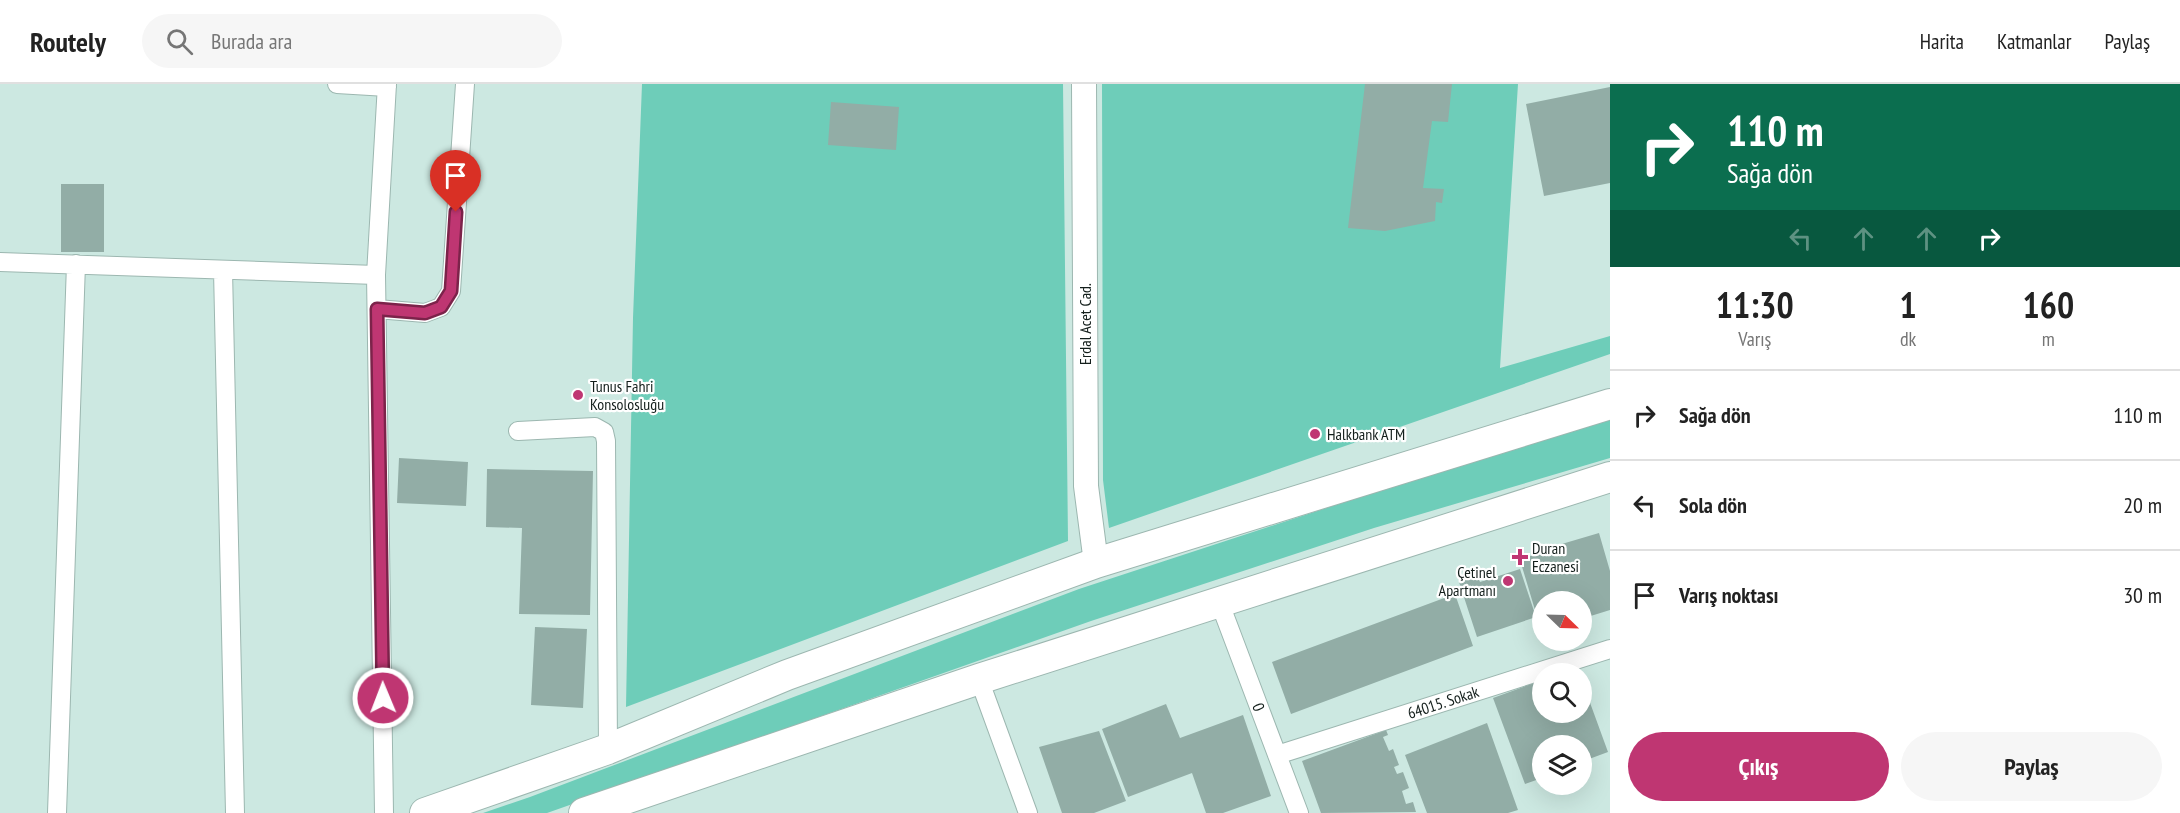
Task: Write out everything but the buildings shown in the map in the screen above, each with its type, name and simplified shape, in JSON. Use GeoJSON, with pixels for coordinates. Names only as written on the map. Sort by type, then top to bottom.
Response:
{"type":"FeatureCollection","features":[{"type":"Feature","properties":{"kind":"main road"},"geometry":{"type":"LineString","coordinates":[[425,813],[608,749],[787,675],[1096,563],[1610,404]]}},
{"type":"Feature","properties":{"kind":"main road"},"geometry":{"type":"LineString","coordinates":[[584,813],[979,679],[1610,477]]}},
{"type":"Feature","properties":{"kind":"street"},"geometry":{"type":"LineString","coordinates":[[337,84],[387,86],[376,275],[384,813]]}},
{"type":"Feature","properties":{"kind":"street"},"geometry":{"type":"LineString","coordinates":[[377,309],[425,313],[441,307],[451,291],[465,84]]}},
{"type":"Feature","properties":{"kind":"street","name":"Erdal Acet Cad."},"geometry":{"type":"LineString","coordinates":[[1084,84],[1086,486],[1096,563]]}},
{"type":"Feature","properties":{"kind":"street"},"geometry":{"type":"LineString","coordinates":[[0,262],[376,275]]}},
{"type":"Feature","properties":{"kind":"street"},"geometry":{"type":"LineString","coordinates":[[57,813],[76,264]]}},
{"type":"Feature","properties":{"kind":"street"},"geometry":{"type":"LineString","coordinates":[[223,270],[235,813]]}},
{"type":"Feature","properties":{"kind":"street"},"geometry":{"type":"LineString","coordinates":[[518,431],[595,427],[604,432],[606,441],[608,749]]}},
{"type":"Feature","properties":{"kind":"street","name":"0"},"geometry":{"type":"LineString","coordinates":[[1219,601],[1299,813]]}},
{"type":"Feature","properties":{"kind":"street","name":"64015. Sokak"},"geometry":{"type":"LineString","coordinates":[[1277,755],[1610,649]]}},
{"type":"Feature","properties":{"kind":"street"},"geometry":{"type":"LineString","coordinates":[[979,679],[1028,813]]}},
{"type":"Feature","properties":{"kind":"green space"},"geometry":{"type":"Polygon","coordinates":[[[642,84],[1063,84],[1068,541],[626,707],[633,318],[642,84]]]}},
{"type":"Feature","properties":{"kind":"green space"},"geometry":{"type":"Polygon","coordinates":[[[1102,84],[1518,84],[1500,368],[1610,336],[1610,354],[1109,528],[1103,480],[1102,84]]]}},
{"type":"Feature","properties":{"kind":"green space"},"geometry":{"type":"Polygon","coordinates":[[[1610,415],[1610,458],[1374,528],[1091,621],[547,813],[483,813],[1079,589],[1610,415]]]}},
{"type":"Feature","properties":{"kind":"place","name":"Tunus Fahri Konsolosluğu"},"geometry":{"type":"Point","coordinates":[578,395]}},
{"type":"Feature","properties":{"kind":"place","name":"Halkbank ATM"},"geometry":{"type":"Point","coordinates":[1315,434]}},
{"type":"Feature","properties":{"kind":"place","name":"Duran Eczanesi"},"geometry":{"type":"Point","coordinates":[1520,557]}},
{"type":"Feature","properties":{"kind":"place","name":"Çetinel Apartmanı"},"geometry":{"type":"Point","coordinates":[1508,581]}},
{"type":"Feature","properties":{"kind":"route"},"geometry":{"type":"LineString","coordinates":[[383,698],[377,309],[425,313],[441,307],[451,291],[456,212]]}}]}
